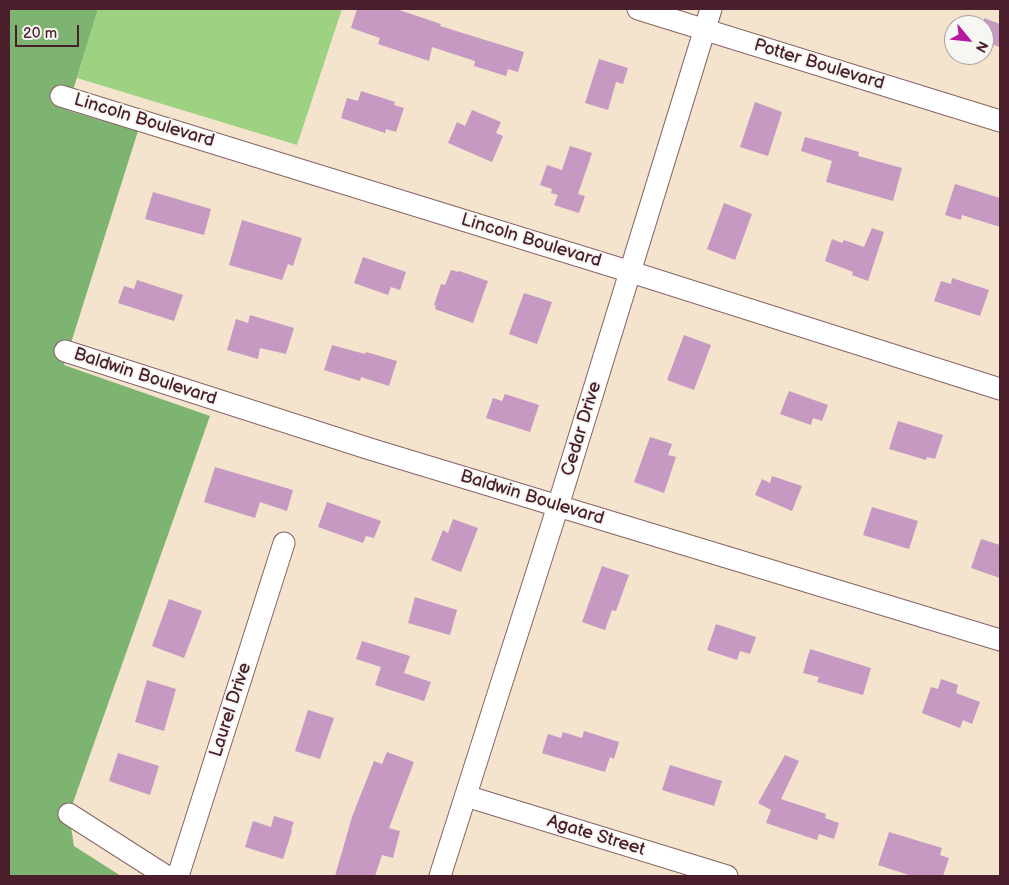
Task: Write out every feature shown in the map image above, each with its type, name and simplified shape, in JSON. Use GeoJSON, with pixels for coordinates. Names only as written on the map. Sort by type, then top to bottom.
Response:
{"type":"FeatureCollection","features":[{"type":"Feature","properties":{"kind":"street","name":"Potter Boulevard"},"geometry":{"type":"LineString","coordinates":[[638,9],[1000,121]]}},
{"type":"Feature","properties":{"kind":"street","name":"Cedar Drive"},"geometry":{"type":"LineString","coordinates":[[440,876],[558,506],[711,9]]}},
{"type":"Feature","properties":{"kind":"street","name":"Lincoln Boulevard"},"geometry":{"type":"LineString","coordinates":[[61,96],[631,272],[1000,389]]}},
{"type":"Feature","properties":{"kind":"street","name":"Baldwin Boulevard"},"geometry":{"type":"LineString","coordinates":[[65,351],[361,446],[1000,640]]}},
{"type":"Feature","properties":{"kind":"street","name":"Laurel Drive"},"geometry":{"type":"LineString","coordinates":[[178,876],[284,544]]}},
{"type":"Feature","properties":{"kind":"street","name":"Agate Street"},"geometry":{"type":"LineString","coordinates":[[466,796],[726,876]]}},
{"type":"Feature","properties":{"kind":"street"},"geometry":{"type":"LineString","coordinates":[[69,814],[166,876]]}},
{"type":"Feature","properties":{"kind":"green space"},"geometry":{"type":"Polygon","coordinates":[[[9,9],[98,9],[67,110],[138,131],[64,365],[210,416],[69,814],[74,846],[121,876],[9,876],[9,9]]]}},
{"type":"Feature","properties":{"kind":"green space"},"geometry":{"type":"Polygon","coordinates":[[[98,9],[342,9],[297,145],[77,78],[98,9]]]}},
{"type":"Feature","properties":{"kind":"building"},"geometry":{"type":"Polygon","coordinates":[[[357,9],[396,9],[441,24],[440,26],[524,52],[518,72],[508,69],[506,76],[474,66],[475,61],[432,47],[429,61],[378,44],[380,38],[351,28],[357,9]]]}},
{"type":"Feature","properties":{"kind":"building"},"geometry":{"type":"Polygon","coordinates":[[[994,22],[1000,24],[1000,47],[994,45],[994,22]]]}},
{"type":"Feature","properties":{"kind":"building"},"geometry":{"type":"Polygon","coordinates":[[[599,59],[628,68],[623,84],[616,82],[608,110],[585,103],[599,59]]]}},
{"type":"Feature","properties":{"kind":"building"},"geometry":{"type":"Polygon","coordinates":[[[361,91],[395,102],[394,105],[404,108],[396,132],[386,129],[385,133],[341,118],[347,98],[358,101],[361,91]]]}},
{"type":"Feature","properties":{"kind":"building"},"geometry":{"type":"Polygon","coordinates":[[[755,102],[782,112],[768,156],[740,147],[755,102]]]}},
{"type":"Feature","properties":{"kind":"building"},"geometry":{"type":"Polygon","coordinates":[[[472,110],[501,122],[496,133],[503,136],[492,162],[448,143],[457,122],[465,126],[472,110]]]}},
{"type":"Feature","properties":{"kind":"building"},"geometry":{"type":"Polygon","coordinates":[[[805,137],[859,152],[858,156],[902,168],[893,201],[826,182],[832,161],[801,151],[805,137]]]}},
{"type":"Feature","properties":{"kind":"building"},"geometry":{"type":"Polygon","coordinates":[[[570,146],[592,153],[578,194],[585,196],[579,213],[554,205],[558,195],[551,193],[552,189],[540,185],[547,165],[562,170],[570,146]]]}},
{"type":"Feature","properties":{"kind":"building"},"geometry":{"type":"Polygon","coordinates":[[[955,184],[1000,198],[1000,227],[962,215],[961,220],[945,215],[955,184]]]}},
{"type":"Feature","properties":{"kind":"building"},"geometry":{"type":"Polygon","coordinates":[[[153,192],[211,209],[204,235],[145,219],[153,192]]]}},
{"type":"Feature","properties":{"kind":"building"},"geometry":{"type":"Polygon","coordinates":[[[724,203],[752,214],[735,260],[707,249],[724,203]]]}},
{"type":"Feature","properties":{"kind":"building"},"geometry":{"type":"Polygon","coordinates":[[[242,220],[302,238],[293,266],[288,264],[282,280],[229,265],[242,220]]]}},
{"type":"Feature","properties":{"kind":"building"},"geometry":{"type":"Polygon","coordinates":[[[872,228],[884,232],[868,281],[852,275],[853,272],[825,261],[832,239],[842,243],[844,240],[864,247],[872,228]]]}},
{"type":"Feature","properties":{"kind":"building"},"geometry":{"type":"Polygon","coordinates":[[[363,257],[406,272],[400,290],[391,287],[388,295],[354,283],[363,257]]]}},
{"type":"Feature","properties":{"kind":"building"},"geometry":{"type":"Polygon","coordinates":[[[451,270],[488,281],[473,323],[435,309],[436,306],[434,305],[441,284],[445,285],[451,270]]]}},
{"type":"Feature","properties":{"kind":"building"},"geometry":{"type":"Polygon","coordinates":[[[952,278],[989,290],[980,316],[934,301],[941,281],[951,284],[952,278]]]}},
{"type":"Feature","properties":{"kind":"building"},"geometry":{"type":"Polygon","coordinates":[[[137,280],[183,295],[174,321],[118,303],[124,286],[134,289],[137,280]]]}},
{"type":"Feature","properties":{"kind":"building"},"geometry":{"type":"Polygon","coordinates":[[[524,293],[552,302],[537,344],[509,334],[524,293]]]}},
{"type":"Feature","properties":{"kind":"building"},"geometry":{"type":"Polygon","coordinates":[[[250,315],[294,328],[286,354],[260,348],[258,359],[227,350],[236,319],[248,323],[250,315]]]}},
{"type":"Feature","properties":{"kind":"building"},"geometry":{"type":"Polygon","coordinates":[[[684,335],[711,345],[694,390],[667,380],[684,335]]]}},
{"type":"Feature","properties":{"kind":"building"},"geometry":{"type":"Polygon","coordinates":[[[332,345],[397,361],[389,386],[361,377],[360,381],[324,370],[332,345]]]}},
{"type":"Feature","properties":{"kind":"building"},"geometry":{"type":"Polygon","coordinates":[[[789,391],[828,405],[822,421],[813,418],[811,425],[780,414],[789,391]]]}},
{"type":"Feature","properties":{"kind":"building"},"geometry":{"type":"Polygon","coordinates":[[[505,394],[539,405],[530,432],[486,418],[493,398],[502,401],[505,394]]]}},
{"type":"Feature","properties":{"kind":"building"},"geometry":{"type":"Polygon","coordinates":[[[898,421],[943,435],[935,459],[927,457],[926,460],[889,449],[898,421]]]}},
{"type":"Feature","properties":{"kind":"building"},"geometry":{"type":"Polygon","coordinates":[[[650,437],[672,444],[668,455],[676,457],[664,493],[634,482],[650,437]]]}},
{"type":"Feature","properties":{"kind":"building"},"geometry":{"type":"Polygon","coordinates":[[[215,467],[293,490],[287,511],[260,502],[255,518],[204,502],[215,467]]]}},
{"type":"Feature","properties":{"kind":"building"},"geometry":{"type":"Polygon","coordinates":[[[772,476],[802,486],[792,511],[755,495],[762,479],[770,483],[772,476]]]}},
{"type":"Feature","properties":{"kind":"building"},"geometry":{"type":"Polygon","coordinates":[[[327,502],[381,521],[374,538],[366,536],[363,543],[318,527],[327,502]]]}},
{"type":"Feature","properties":{"kind":"building"},"geometry":{"type":"Polygon","coordinates":[[[872,507],[918,521],[909,549],[863,535],[872,507]]]}},
{"type":"Feature","properties":{"kind":"building"},"geometry":{"type":"Polygon","coordinates":[[[453,519],[478,528],[461,572],[431,560],[443,530],[448,533],[453,519]]]}},
{"type":"Feature","properties":{"kind":"building"},"geometry":{"type":"Polygon","coordinates":[[[981,539],[1000,545],[1000,578],[971,568],[981,539]]]}},
{"type":"Feature","properties":{"kind":"building"},"geometry":{"type":"Polygon","coordinates":[[[602,566],[629,575],[616,611],[612,610],[605,630],[582,622],[602,566]]]}},
{"type":"Feature","properties":{"kind":"building"},"geometry":{"type":"Polygon","coordinates":[[[415,597],[457,610],[450,635],[408,623],[415,597]]]}},
{"type":"Feature","properties":{"kind":"building"},"geometry":{"type":"Polygon","coordinates":[[[169,599],[202,611],[184,658],[152,646],[169,599]]]}},
{"type":"Feature","properties":{"kind":"building"},"geometry":{"type":"Polygon","coordinates":[[[716,624],[756,637],[750,654],[740,651],[737,660],[707,650],[716,624]]]}},
{"type":"Feature","properties":{"kind":"building"},"geometry":{"type":"Polygon","coordinates":[[[362,641],[410,656],[404,673],[431,682],[424,701],[375,685],[381,667],[356,659],[362,641]]]}},
{"type":"Feature","properties":{"kind":"building"},"geometry":{"type":"Polygon","coordinates":[[[810,649],[871,668],[863,695],[817,682],[819,677],[803,673],[810,649]]]}},
{"type":"Feature","properties":{"kind":"building"},"geometry":{"type":"Polygon","coordinates":[[[941,679],[958,685],[956,693],[980,702],[972,724],[963,720],[960,728],[922,713],[931,687],[938,689],[941,679]]]}},
{"type":"Feature","properties":{"kind":"building"},"geometry":{"type":"Polygon","coordinates":[[[147,680],[176,689],[164,731],[135,722],[147,680]]]}},
{"type":"Feature","properties":{"kind":"building"},"geometry":{"type":"Polygon","coordinates":[[[308,710],[334,718],[320,759],[295,751],[308,710]]]}},
{"type":"Feature","properties":{"kind":"building"},"geometry":{"type":"Polygon","coordinates":[[[584,731],[619,742],[614,759],[610,757],[605,772],[542,753],[548,734],[561,738],[563,732],[582,738],[584,731]]]}},
{"type":"Feature","properties":{"kind":"building"},"geometry":{"type":"Polygon","coordinates":[[[387,752],[414,762],[389,828],[400,831],[393,858],[382,855],[375,876],[335,876],[352,817],[374,761],[382,764],[387,752]]]}},
{"type":"Feature","properties":{"kind":"building"},"geometry":{"type":"Polygon","coordinates":[[[118,753],[159,766],[150,795],[109,781],[118,753]]]}},
{"type":"Feature","properties":{"kind":"building"},"geometry":{"type":"Polygon","coordinates":[[[785,755],[799,761],[781,799],[826,814],[825,818],[839,823],[834,839],[819,834],[817,840],[766,823],[771,810],[758,803],[785,755]]]}},
{"type":"Feature","properties":{"kind":"building"},"geometry":{"type":"Polygon","coordinates":[[[670,765],[722,781],[714,806],[662,790],[670,765]]]}},
{"type":"Feature","properties":{"kind":"building"},"geometry":{"type":"Polygon","coordinates":[[[274,816],[294,822],[283,859],[245,847],[253,821],[271,827],[274,816]]]}},
{"type":"Feature","properties":{"kind":"building"},"geometry":{"type":"Polygon","coordinates":[[[889,832],[942,848],[940,855],[949,858],[943,876],[912,876],[878,865],[889,832]]]}}]}
